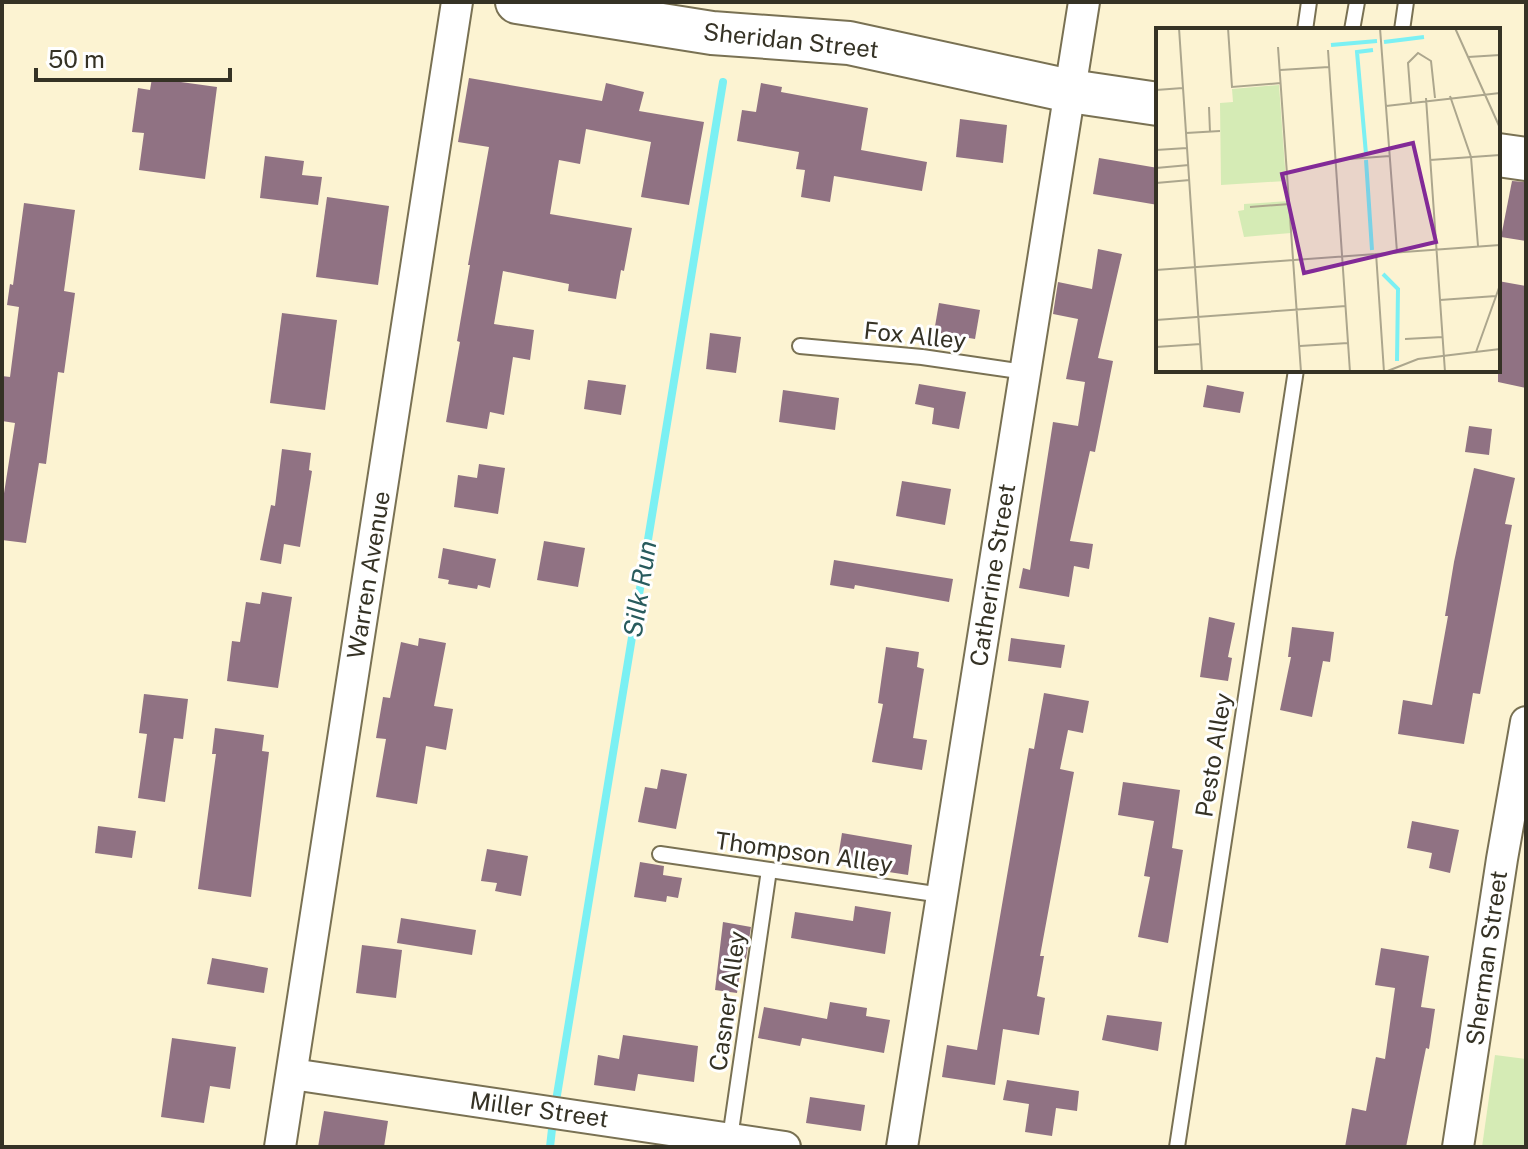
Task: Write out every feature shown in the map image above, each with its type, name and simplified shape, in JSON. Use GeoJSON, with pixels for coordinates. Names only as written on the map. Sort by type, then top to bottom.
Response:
{"type":"FeatureCollection","features":[{"type":"Feature","properties":{"kind":"street","name":"Warren Avenue"},"geometry":{"type":"LineString","coordinates":[[280,1147],[457,2]]}},
{"type":"Feature","properties":{"kind":"street","name":"Sheridan Street"},"geometry":{"type":"LineString","coordinates":[[517,2],[690,16],[849,43],[1070,91],[1156,104]]}},
{"type":"Feature","properties":{"kind":"street","name":"Catherine Street"},"geometry":{"type":"LineString","coordinates":[[902,1147],[1084,2]]}},
{"type":"Feature","properties":{"kind":"street"},"geometry":{"type":"LineString","coordinates":[[1500,155],[1526,159]]}},
{"type":"Feature","properties":{"kind":"street","name":"Sherman Street"},"geometry":{"type":"LineString","coordinates":[[1458,1147],[1519,800],[1526,722]]}},
{"type":"Feature","properties":{"kind":"street","name":"Miller Street"},"geometry":{"type":"LineString","coordinates":[[292,1074],[785,1147]]}},
{"type":"Feature","properties":{"kind":"lane"},"geometry":{"type":"LineString","coordinates":[[1305,28],[1309,2]]}},
{"type":"Feature","properties":{"kind":"lane"},"geometry":{"type":"LineString","coordinates":[[1352,28],[1357,2]]}},
{"type":"Feature","properties":{"kind":"lane"},"geometry":{"type":"LineString","coordinates":[[1402,28],[1406,2]]}},
{"type":"Feature","properties":{"kind":"lane","name":"Fox Alley"},"geometry":{"type":"LineString","coordinates":[[800,346],[922,357],[1025,372]]}},
{"type":"Feature","properties":{"kind":"lane","name":"Pesto Alley"},"geometry":{"type":"LineString","coordinates":[[1177,1147],[1296,372]]}},
{"type":"Feature","properties":{"kind":"lane","name":"Thompson Alley"},"geometry":{"type":"LineString","coordinates":[[660,854],[942,895]]}},
{"type":"Feature","properties":{"kind":"lane","name":"Casner Alley"},"geometry":{"type":"LineString","coordinates":[[730,1138],[769,870]]}},
{"type":"Feature","properties":{"kind":"green space"},"geometry":{"type":"Polygon","coordinates":[[[1495,1055],[1526,1059],[1526,1147],[1482,1147],[1495,1055]]]}},
{"type":"Feature","properties":{"kind":"building"},"geometry":{"type":"Polygon","coordinates":[[[152,78],[217,87],[205,179],[139,170],[144,133],[132,132],[138,88],[150,90],[152,78]]]}},
{"type":"Feature","properties":{"kind":"building"},"geometry":{"type":"Polygon","coordinates":[[[469,78],[602,101],[606,83],[644,92],[639,111],[704,122],[689,205],[641,197],[651,142],[586,129],[580,164],[559,160],[550,214],[632,228],[624,271],[621,270],[616,299],[568,291],[569,284],[503,271],[494,324],[534,330],[530,360],[513,357],[504,415],[490,412],[487,429],[446,422],[460,342],[457,341],[468,265],[489,147],[458,142],[469,78]]]}},
{"type":"Feature","properties":{"kind":"building"},"geometry":{"type":"Polygon","coordinates":[[[761,83],[782,87],[781,92],[868,108],[861,150],[927,162],[922,191],[834,176],[830,202],[801,197],[805,170],[796,169],[799,152],[737,141],[742,110],[756,112],[761,83]]]}},
{"type":"Feature","properties":{"kind":"building"},"geometry":{"type":"Polygon","coordinates":[[[960,119],[1007,125],[1003,163],[956,157],[960,119]]]}},
{"type":"Feature","properties":{"kind":"building"},"geometry":{"type":"Polygon","coordinates":[[[265,156],[304,161],[302,175],[322,177],[318,205],[260,198],[265,156]]]}},
{"type":"Feature","properties":{"kind":"building"},"geometry":{"type":"Polygon","coordinates":[[[1099,158],[1156,168],[1156,205],[1093,194],[1099,158]]]}},
{"type":"Feature","properties":{"kind":"building"},"geometry":{"type":"Polygon","coordinates":[[[1512,181],[1526,182],[1526,241],[1501,237],[1512,181]]]}},
{"type":"Feature","properties":{"kind":"building"},"geometry":{"type":"Polygon","coordinates":[[[327,197],[389,206],[378,285],[316,277],[327,197]]]}},
{"type":"Feature","properties":{"kind":"building"},"geometry":{"type":"Polygon","coordinates":[[[24,203],[75,210],[64,291],[75,293],[64,373],[58,372],[46,464],[39,463],[26,543],[2,540],[2,506],[15,423],[2,421],[2,376],[10,377],[19,307],[7,305],[10,284],[13,285],[24,203]]]}},
{"type":"Feature","properties":{"kind":"building"},"geometry":{"type":"Polygon","coordinates":[[[1098,249],[1122,254],[1098,358],[1113,361],[1095,452],[1090,451],[1070,541],[1093,544],[1089,569],[1074,566],[1069,597],[1019,588],[1023,568],[1030,570],[1053,422],[1078,426],[1085,382],[1066,379],[1078,319],[1053,314],[1058,282],[1092,289],[1098,249]]]}},
{"type":"Feature","properties":{"kind":"building"},"geometry":{"type":"Polygon","coordinates":[[[1500,281],[1526,286],[1526,388],[1498,382],[1500,281]]]}},
{"type":"Feature","properties":{"kind":"building"},"geometry":{"type":"Polygon","coordinates":[[[939,303],[980,310],[975,339],[934,332],[939,303]]]}},
{"type":"Feature","properties":{"kind":"building"},"geometry":{"type":"Polygon","coordinates":[[[282,313],[337,320],[325,410],[270,403],[282,313]]]}},
{"type":"Feature","properties":{"kind":"building"},"geometry":{"type":"Polygon","coordinates":[[[710,333],[741,337],[736,373],[706,369],[710,333]]]}},
{"type":"Feature","properties":{"kind":"building"},"geometry":{"type":"Polygon","coordinates":[[[588,380],[626,385],[621,415],[584,409],[588,380]]]}},
{"type":"Feature","properties":{"kind":"building"},"geometry":{"type":"Polygon","coordinates":[[[919,384],[966,392],[959,429],[932,424],[934,408],[915,404],[919,384]]]}},
{"type":"Feature","properties":{"kind":"building"},"geometry":{"type":"Polygon","coordinates":[[[1207,385],[1244,392],[1240,413],[1203,407],[1207,385]]]}},
{"type":"Feature","properties":{"kind":"building"},"geometry":{"type":"Polygon","coordinates":[[[783,390],[839,398],[835,430],[779,422],[783,390]]]}},
{"type":"Feature","properties":{"kind":"building"},"geometry":{"type":"Polygon","coordinates":[[[1469,426],[1492,429],[1489,455],[1465,452],[1469,426]]]}},
{"type":"Feature","properties":{"kind":"building"},"geometry":{"type":"Polygon","coordinates":[[[282,449],[311,453],[309,470],[312,471],[300,547],[284,544],[281,564],[260,560],[271,505],[275,506],[282,449]]]}},
{"type":"Feature","properties":{"kind":"building"},"geometry":{"type":"Polygon","coordinates":[[[479,464],[505,468],[498,514],[454,507],[458,475],[477,478],[479,464]]]}},
{"type":"Feature","properties":{"kind":"building"},"geometry":{"type":"Polygon","coordinates":[[[1474,468],[1515,478],[1505,524],[1512,525],[1480,694],[1473,693],[1464,744],[1398,734],[1403,700],[1432,705],[1454,562],[1474,468]]]}},
{"type":"Feature","properties":{"kind":"building"},"geometry":{"type":"Polygon","coordinates":[[[902,481],[951,489],[945,525],[896,516],[902,481]]]}},
{"type":"Feature","properties":{"kind":"building"},"geometry":{"type":"Polygon","coordinates":[[[544,541],[585,548],[578,587],[537,580],[544,541]]]}},
{"type":"Feature","properties":{"kind":"building"},"geometry":{"type":"Polygon","coordinates":[[[443,548],[496,559],[490,588],[448,584],[449,580],[438,578],[443,548]]]}},
{"type":"Feature","properties":{"kind":"building"},"geometry":{"type":"Polygon","coordinates":[[[834,560],[953,579],[949,602],[855,585],[854,589],[830,585],[834,560]]]}},
{"type":"Feature","properties":{"kind":"building"},"geometry":{"type":"Polygon","coordinates":[[[262,592],[292,597],[278,688],[227,681],[232,641],[240,642],[246,602],[260,604],[262,592]]]}},
{"type":"Feature","properties":{"kind":"building"},"geometry":{"type":"Polygon","coordinates":[[[1209,617],[1235,623],[1228,657],[1232,658],[1228,681],[1200,677],[1209,617]]]}},
{"type":"Feature","properties":{"kind":"building"},"geometry":{"type":"Polygon","coordinates":[[[1292,627],[1334,632],[1330,662],[1323,661],[1312,717],[1280,710],[1291,657],[1288,657],[1292,627]]]}},
{"type":"Feature","properties":{"kind":"building"},"geometry":{"type":"Polygon","coordinates":[[[419,638],[446,643],[434,706],[453,709],[446,750],[426,746],[417,804],[376,797],[386,739],[376,738],[383,697],[390,698],[401,642],[418,646],[419,638]]]}},
{"type":"Feature","properties":{"kind":"building"},"geometry":{"type":"Polygon","coordinates":[[[1011,638],[1065,645],[1061,668],[1008,661],[1011,638]]]}},
{"type":"Feature","properties":{"kind":"building"},"geometry":{"type":"Polygon","coordinates":[[[886,647],[919,652],[917,667],[924,669],[913,738],[927,740],[922,770],[872,762],[883,704],[878,703],[886,647]]]}},
{"type":"Feature","properties":{"kind":"building"},"geometry":{"type":"Polygon","coordinates":[[[1044,693],[1089,701],[1083,733],[1068,730],[1060,769],[1074,772],[1040,956],[1044,956],[1037,996],[1045,998],[1039,1035],[1003,1029],[995,1085],[942,1077],[947,1045],[977,1050],[1029,748],[1034,749],[1044,693]]]}},
{"type":"Feature","properties":{"kind":"building"},"geometry":{"type":"Polygon","coordinates":[[[144,694],[188,699],[183,739],[174,738],[165,802],[138,798],[147,734],[139,733],[144,694]]]}},
{"type":"Feature","properties":{"kind":"building"},"geometry":{"type":"Polygon","coordinates":[[[215,728],[264,735],[262,751],[269,752],[251,897],[198,889],[216,754],[212,754],[215,728]]]}},
{"type":"Feature","properties":{"kind":"building"},"geometry":{"type":"Polygon","coordinates":[[[661,769],[687,774],[676,829],[638,822],[645,787],[657,789],[661,769]]]}},
{"type":"Feature","properties":{"kind":"building"},"geometry":{"type":"Polygon","coordinates":[[[1123,782],[1180,790],[1172,848],[1183,850],[1168,943],[1138,937],[1150,877],[1144,876],[1154,821],[1118,815],[1123,782]]]}},
{"type":"Feature","properties":{"kind":"building"},"geometry":{"type":"Polygon","coordinates":[[[1412,821],[1459,830],[1450,873],[1429,868],[1432,853],[1407,848],[1412,821]]]}},
{"type":"Feature","properties":{"kind":"building"},"geometry":{"type":"Polygon","coordinates":[[[98,826],[136,831],[132,858],[95,853],[98,826]]]}},
{"type":"Feature","properties":{"kind":"building"},"geometry":{"type":"Polygon","coordinates":[[[842,833],[912,845],[908,875],[837,864],[842,833]]]}},
{"type":"Feature","properties":{"kind":"building"},"geometry":{"type":"Polygon","coordinates":[[[487,849],[528,856],[521,896],[495,891],[497,883],[481,881],[487,849]]]}},
{"type":"Feature","properties":{"kind":"building"},"geometry":{"type":"Polygon","coordinates":[[[640,862],[664,866],[663,875],[682,878],[678,898],[667,896],[666,902],[634,897],[640,862]]]}},
{"type":"Feature","properties":{"kind":"building"},"geometry":{"type":"Polygon","coordinates":[[[855,906],[891,912],[885,954],[791,938],[795,912],[853,921],[855,906]]]}},
{"type":"Feature","properties":{"kind":"building"},"geometry":{"type":"Polygon","coordinates":[[[401,918],[476,930],[472,955],[397,943],[401,918]]]}},
{"type":"Feature","properties":{"kind":"building"},"geometry":{"type":"Polygon","coordinates":[[[723,922],[751,927],[737,993],[715,990],[723,922]]]}},
{"type":"Feature","properties":{"kind":"building"},"geometry":{"type":"Polygon","coordinates":[[[362,945],[402,950],[396,998],[356,993],[362,945]]]}},
{"type":"Feature","properties":{"kind":"building"},"geometry":{"type":"Polygon","coordinates":[[[1381,948],[1429,956],[1421,1007],[1435,1009],[1429,1049],[1426,1048],[1406,1147],[1345,1147],[1352,1108],[1366,1111],[1376,1057],[1385,1059],[1395,988],[1375,985],[1381,948]]]}},
{"type":"Feature","properties":{"kind":"building"},"geometry":{"type":"Polygon","coordinates":[[[212,958],[268,968],[264,993],[207,984],[212,958]]]}},
{"type":"Feature","properties":{"kind":"building"},"geometry":{"type":"Polygon","coordinates":[[[830,1002],[867,1008],[866,1016],[890,1020],[884,1053],[802,1038],[800,1046],[758,1038],[764,1007],[827,1019],[830,1002]]]}},
{"type":"Feature","properties":{"kind":"building"},"geometry":{"type":"Polygon","coordinates":[[[1107,1015],[1162,1022],[1158,1051],[1102,1040],[1107,1015]]]}},
{"type":"Feature","properties":{"kind":"building"},"geometry":{"type":"Polygon","coordinates":[[[623,1035],[698,1046],[694,1082],[638,1074],[635,1091],[594,1085],[598,1055],[619,1059],[623,1035]]]}},
{"type":"Feature","properties":{"kind":"building"},"geometry":{"type":"Polygon","coordinates":[[[172,1038],[236,1047],[230,1089],[210,1086],[204,1123],[161,1117],[172,1038]]]}},
{"type":"Feature","properties":{"kind":"building"},"geometry":{"type":"Polygon","coordinates":[[[1007,1080],[1079,1091],[1077,1111],[1056,1108],[1052,1136],[1025,1132],[1029,1104],[1003,1100],[1007,1080]]]}},
{"type":"Feature","properties":{"kind":"building"},"geometry":{"type":"Polygon","coordinates":[[[810,1097],[865,1105],[861,1131],[806,1123],[810,1097]]]}},
{"type":"Feature","properties":{"kind":"building"},"geometry":{"type":"Polygon","coordinates":[[[324,1111],[388,1121],[384,1147],[318,1147],[324,1111]]]}},
{"type":"Feature","properties":{"kind":"waterway","name":"Silk Run"},"geometry":{"type":"LineString","coordinates":[[557,1095],[723,82]]}},
{"type":"Feature","properties":{"kind":"waterway"},"geometry":{"type":"LineString","coordinates":[[550,1147],[552,1129]]}}]}
